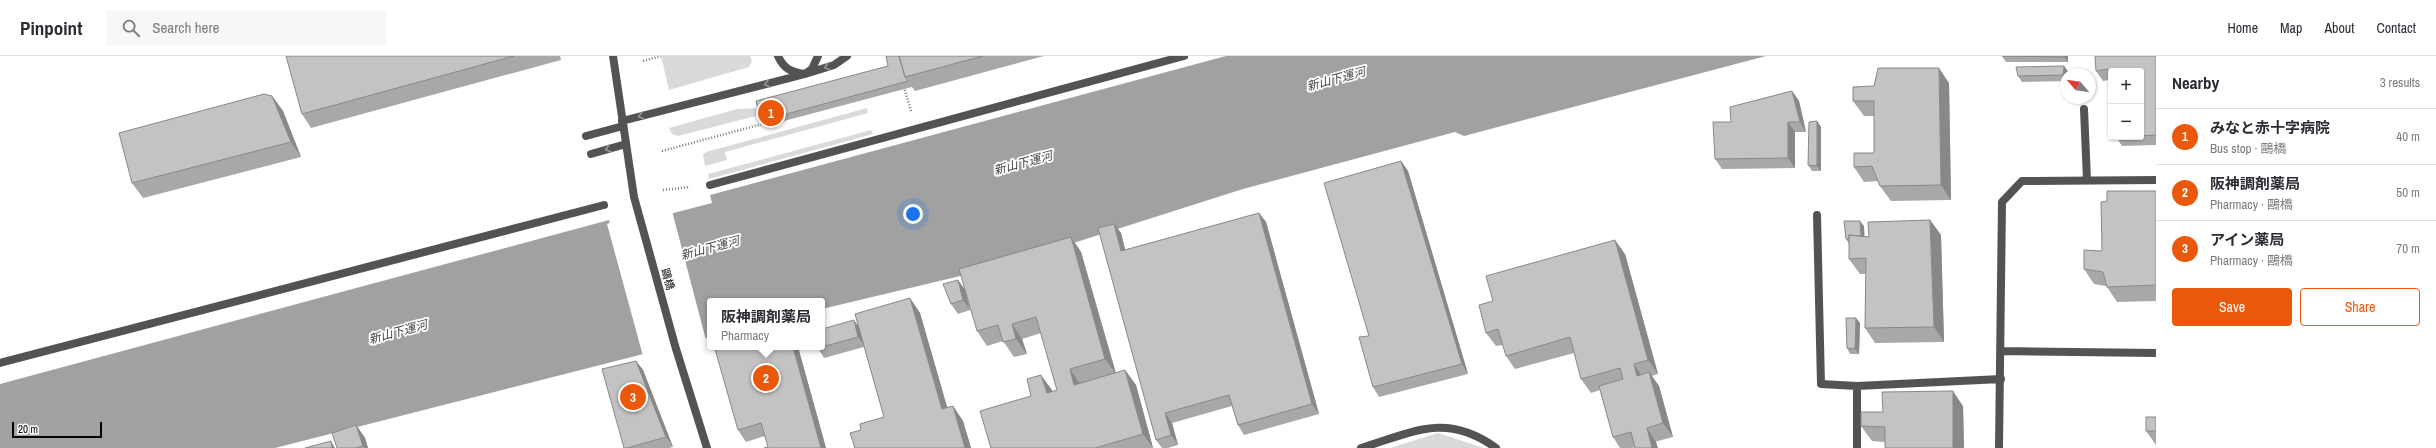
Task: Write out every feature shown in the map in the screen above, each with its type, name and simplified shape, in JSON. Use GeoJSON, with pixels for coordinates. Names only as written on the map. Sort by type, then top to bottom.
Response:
{"type":"FeatureCollection","features":[{"type":"Feature","properties":{"kind":"street","name":"鷗橋"},"geometry":{"type":"LineString","coordinates":[[613,56],[634,197],[676,349],[707,448]]}},
{"type":"Feature","properties":{"kind":"street"},"geometry":{"type":"LineString","coordinates":[[778,56],[783,65],[789,70],[805,74],[812,69],[818,56]]}},
{"type":"Feature","properties":{"kind":"street"},"geometry":{"type":"LineString","coordinates":[[586,136],[623,123],[805,74],[834,65],[847,56]]}},
{"type":"Feature","properties":{"kind":"street"},"geometry":{"type":"LineString","coordinates":[[710,184],[1184,56]]}},
{"type":"Feature","properties":{"kind":"street"},"geometry":{"type":"LineString","coordinates":[[2084,110],[2087,180]]}},
{"type":"Feature","properties":{"kind":"street"},"geometry":{"type":"LineString","coordinates":[[591,154],[626,144]]}},
{"type":"Feature","properties":{"kind":"street"},"geometry":{"type":"LineString","coordinates":[[1999,448],[2002,202],[2022,181],[2156,180]]}},
{"type":"Feature","properties":{"kind":"street"},"geometry":{"type":"LineString","coordinates":[[0,363],[604,205]]}},
{"type":"Feature","properties":{"kind":"street"},"geometry":{"type":"LineString","coordinates":[[1817,215],[1821,384],[1857,386],[2001,379]]}},
{"type":"Feature","properties":{"kind":"street"},"geometry":{"type":"LineString","coordinates":[[2000,351],[2156,352]]}},
{"type":"Feature","properties":{"kind":"street"},"geometry":{"type":"LineString","coordinates":[[1857,386],[1857,448]]}},
{"type":"Feature","properties":{"kind":"street"},"geometry":{"type":"LineString","coordinates":[[1361,448],[1427,427],[1454,428],[1478,435],[1496,448]]}},
{"type":"Feature","properties":{"kind":"path"},"geometry":{"type":"LineString","coordinates":[[643,61],[661,56]]}},
{"type":"Feature","properties":{"kind":"path"},"geometry":{"type":"LineString","coordinates":[[902,79],[916,129]]}},
{"type":"Feature","properties":{"kind":"path"},"geometry":{"type":"LineString","coordinates":[[897,89],[904,87]]}},
{"type":"Feature","properties":{"kind":"path"},"geometry":{"type":"LineString","coordinates":[[662,151],[772,122]]}},
{"type":"Feature","properties":{"kind":"path"},"geometry":{"type":"LineString","coordinates":[[663,190],[710,184]]}},
{"type":"Feature","properties":{"kind":"shaded area"},"geometry":{"type":"Polygon","coordinates":[[[661,56],[750,56],[752,61],[749,67],[669,90],[661,56]]]}},
{"type":"Feature","properties":{"kind":"shaded area"},"geometry":{"type":"Polygon","coordinates":[[[758,108],[760,115],[678,136],[672,134],[669,128],[737,109],[758,108]]]}},
{"type":"Feature","properties":{"kind":"shaded area"},"geometry":{"type":"Polygon","coordinates":[[[867,108],[868,113],[725,152],[727,160],[705,166],[703,155],[706,152],[867,108]]]}},
{"type":"Feature","properties":{"kind":"shaded area"},"geometry":{"type":"Polygon","coordinates":[[[871,130],[873,134],[709,179],[708,174],[871,130]]]}},
{"type":"Feature","properties":{"kind":"shaded area"},"geometry":{"type":"Polygon","coordinates":[[[1438,433],[1484,448],[1390,448],[1438,433]]]}},
{"type":"Feature","properties":{"kind":"water","name":"新山下運河"},"geometry":{"type":"Polygon","coordinates":[[[1226,56],[1766,56],[1464,136],[1455,132],[1243,189],[998,267],[825,308],[825,298],[707,298],[707,338],[275,448],[0,448],[0,384],[609,220],[612,229],[712,203],[710,195],[1226,56]]]}},
{"type":"Feature","properties":{"kind":"pier"},"geometry":{"type":"Polygon","coordinates":[[[672,211],[706,340],[643,356],[607,224],[612,222],[613,226],[672,211]]]}},
{"type":"Feature","properties":{"kind":"building"},"geometry":{"type":"Polygon","coordinates":[[[286,56],[514,56],[302,114],[286,56]]]}},
{"type":"Feature","properties":{"kind":"building"},"geometry":{"type":"Polygon","coordinates":[[[886,56],[899,56],[905,77],[908,81],[761,121],[756,101],[888,66],[886,56]]]}},
{"type":"Feature","properties":{"kind":"building"},"geometry":{"type":"Polygon","coordinates":[[[899,56],[983,56],[905,77],[899,56]]]}},
{"type":"Feature","properties":{"kind":"building"},"geometry":{"type":"Polygon","coordinates":[[[2002,56],[2064,56],[2064,57],[2002,56]]]}},
{"type":"Feature","properties":{"kind":"building"},"geometry":{"type":"Polygon","coordinates":[[[2095,56],[2156,56],[2156,135],[2144,136],[2144,68],[2108,68],[2096,71],[2095,56]]]}},
{"type":"Feature","properties":{"kind":"building"},"geometry":{"type":"Polygon","coordinates":[[[2064,66],[2064,68],[2060,68],[2060,75],[2018,76],[2016,67],[2064,66]]]}},
{"type":"Feature","properties":{"kind":"building"},"geometry":{"type":"Polygon","coordinates":[[[1878,68],[1939,68],[1941,185],[1880,186],[1872,166],[1854,167],[1854,153],[1874,153],[1874,101],[1853,101],[1853,87],[1874,86],[1878,68]]]}},
{"type":"Feature","properties":{"kind":"building"},"geometry":{"type":"Polygon","coordinates":[[[1792,91],[1800,122],[1788,122],[1788,158],[1715,159],[1713,122],[1731,122],[1730,107],[1792,91]]]}},
{"type":"Feature","properties":{"kind":"building"},"geometry":{"type":"Polygon","coordinates":[[[264,94],[272,96],[291,142],[132,183],[119,133],[264,94]]]}},
{"type":"Feature","properties":{"kind":"building"},"geometry":{"type":"Polygon","coordinates":[[[1817,121],[1817,166],[1808,165],[1809,122],[1817,121]]]}},
{"type":"Feature","properties":{"kind":"building"},"geometry":{"type":"Polygon","coordinates":[[[1401,161],[1462,364],[1373,387],[1359,337],[1369,336],[1324,183],[1401,161]]]}},
{"type":"Feature","properties":{"kind":"building"},"geometry":{"type":"Polygon","coordinates":[[[2107,191],[2156,191],[2156,285],[2107,287],[2103,272],[2084,269],[2084,250],[2102,251],[2101,202],[2107,201],[2107,191]]]}},
{"type":"Feature","properties":{"kind":"building"},"geometry":{"type":"Polygon","coordinates":[[[1259,213],[1312,404],[1238,425],[1229,395],[1165,413],[1171,435],[1156,440],[1098,228],[1114,224],[1121,251],[1259,213]]]}},
{"type":"Feature","properties":{"kind":"building"},"geometry":{"type":"Polygon","coordinates":[[[1930,220],[1934,327],[1865,328],[1866,258],[1849,259],[1849,235],[1869,237],[1868,222],[1930,220]]]}},
{"type":"Feature","properties":{"kind":"building"},"geometry":{"type":"Polygon","coordinates":[[[1844,221],[1860,221],[1861,236],[1849,235],[1849,239],[1846,239],[1844,221]]]}},
{"type":"Feature","properties":{"kind":"building"},"geometry":{"type":"Polygon","coordinates":[[[1071,237],[1105,359],[1070,369],[1074,385],[1125,370],[1143,434],[1095,448],[991,448],[980,411],[1031,396],[1027,379],[1041,375],[1047,393],[1057,390],[1036,317],[1012,324],[1016,339],[1003,342],[998,325],[977,331],[959,269],[1071,237]]]}},
{"type":"Feature","properties":{"kind":"building"},"geometry":{"type":"Polygon","coordinates":[[[1615,240],[1648,360],[1634,364],[1637,376],[1649,372],[1663,423],[1647,428],[1652,448],[1635,448],[1631,432],[1613,437],[1599,386],[1623,379],[1620,368],[1581,379],[1570,337],[1506,356],[1498,329],[1486,333],[1479,305],[1493,301],[1486,276],[1615,240]]]}},
{"type":"Feature","properties":{"kind":"building"},"geometry":{"type":"Polygon","coordinates":[[[958,280],[963,300],[951,304],[943,284],[958,280]]]}},
{"type":"Feature","properties":{"kind":"building"},"geometry":{"type":"Polygon","coordinates":[[[910,298],[942,409],[953,406],[965,448],[855,448],[850,433],[861,430],[860,424],[884,417],[855,314],[910,298]]]}},
{"type":"Feature","properties":{"kind":"building"},"geometry":{"type":"Polygon","coordinates":[[[1846,318],[1856,318],[1855,349],[1847,348],[1846,318]]]}},
{"type":"Feature","properties":{"kind":"building"},"geometry":{"type":"Polygon","coordinates":[[[854,320],[858,337],[825,346],[825,328],[854,320]]]}},
{"type":"Feature","properties":{"kind":"building"},"geometry":{"type":"Polygon","coordinates":[[[715,350],[794,350],[821,448],[764,448],[768,447],[761,423],[738,430],[715,350]]]}},
{"type":"Feature","properties":{"kind":"building"},"geometry":{"type":"Polygon","coordinates":[[[636,361],[666,437],[624,448],[602,369],[636,361]]]}},
{"type":"Feature","properties":{"kind":"building"},"geometry":{"type":"Polygon","coordinates":[[[1953,391],[1953,448],[1885,448],[1885,427],[1861,426],[1861,412],[1883,412],[1882,392],[1953,391]]]}},
{"type":"Feature","properties":{"kind":"building"},"geometry":{"type":"Polygon","coordinates":[[[2146,417],[2156,417],[2156,431],[2146,431],[2146,417]]]}},
{"type":"Feature","properties":{"kind":"building"},"geometry":{"type":"Polygon","coordinates":[[[356,425],[363,446],[356,448],[337,448],[332,433],[356,425]]]}},
{"type":"Feature","properties":{"kind":"building"},"geometry":{"type":"Polygon","coordinates":[[[331,441],[332,448],[305,448],[331,441]]]}},
{"type":"Feature","properties":{"kind":"place","name":"みなと赤十字病院"},"geometry":{"type":"Point","coordinates":[771,113]}},
{"type":"Feature","properties":{"kind":"place","name":"阪神調剤薬局"},"geometry":{"type":"Point","coordinates":[766,378]}},
{"type":"Feature","properties":{"kind":"place","name":"アイン薬局"},"geometry":{"type":"Point","coordinates":[633,397]}}]}
